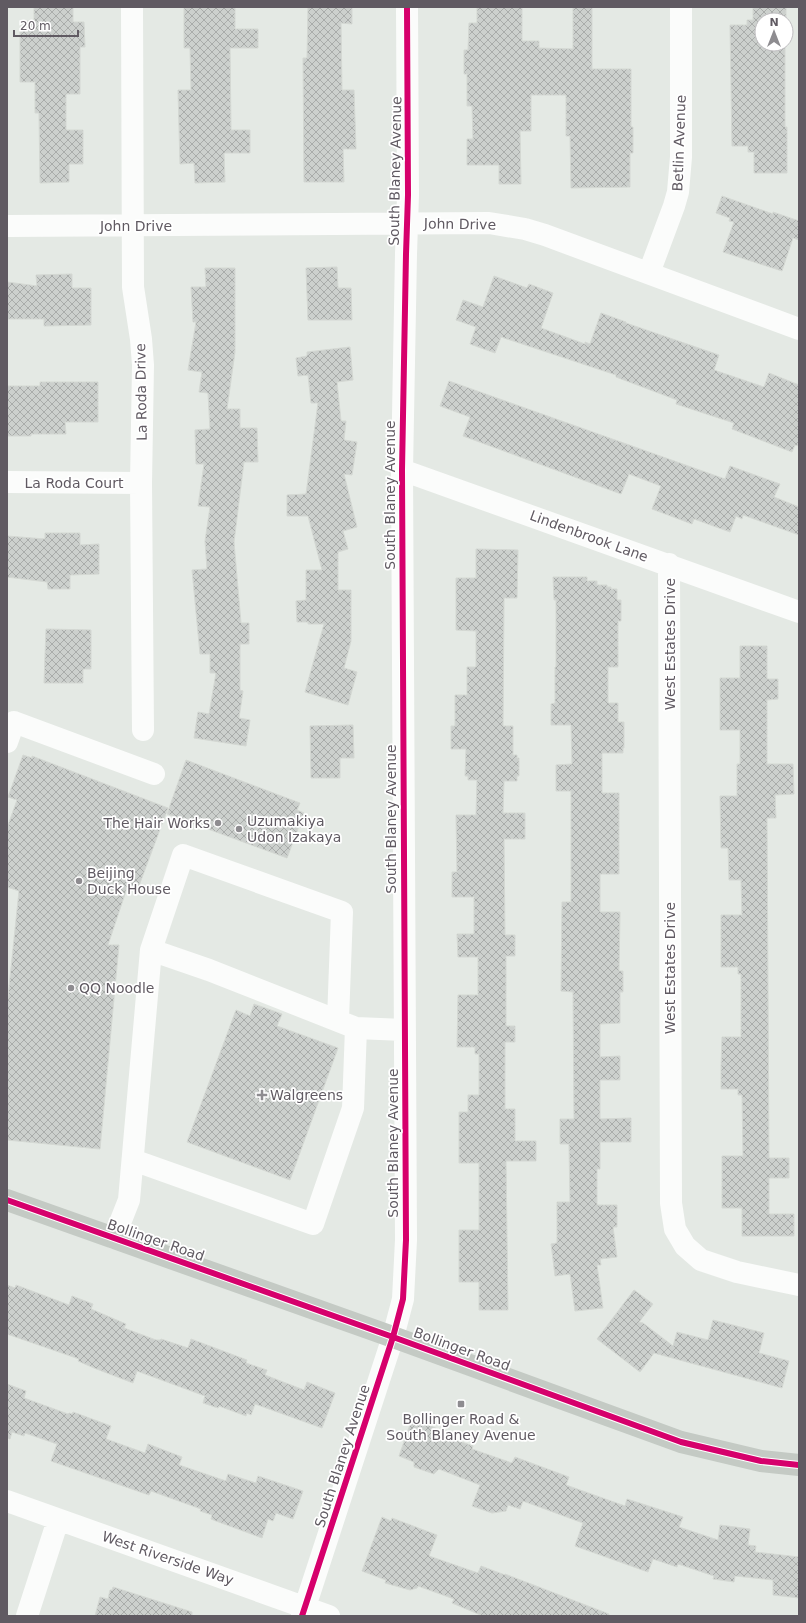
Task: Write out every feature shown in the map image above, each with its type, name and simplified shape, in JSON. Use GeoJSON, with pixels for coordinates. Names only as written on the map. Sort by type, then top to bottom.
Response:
{"type":"FeatureCollection","features":[{"type":"Feature","properties":{"kind":"main road","name":"Bollinger Road"},"geometry":{"type":"LineString","coordinates":[[7,1200],[393,1337],[681,1442],[761,1461],[799,1465]]}},
{"type":"Feature","properties":{"kind":"street","name":"La Roda Drive"},"geometry":{"type":"LineString","coordinates":[[132,7],[133,287],[141,339],[143,365],[141,483],[143,730]]}},
{"type":"Feature","properties":{"kind":"street","name":"South Blaney Avenue"},"geometry":{"type":"LineString","coordinates":[[304,1611],[393,1337],[403,1299],[406,1240],[402,470],[407,224],[408,7]]}},
{"type":"Feature","properties":{"kind":"street","name":"Betlin Avenue"},"geometry":{"type":"LineString","coordinates":[[649,273],[674,206],[679,186],[681,157],[681,7]]}},
{"type":"Feature","properties":{"kind":"street","name":"John Drive"},"geometry":{"type":"LineString","coordinates":[[7,226],[489,223],[545,235],[799,329]]}},
{"type":"Feature","properties":{"kind":"street","name":"Lindenbrook Lane"},"geometry":{"type":"LineString","coordinates":[[402,470],[669,564],[799,612]]}},
{"type":"Feature","properties":{"kind":"street","name":"La Roda Court"},"geometry":{"type":"LineString","coordinates":[[7,482],[141,483]]}},
{"type":"Feature","properties":{"kind":"street","name":"West Estates Drive"},"geometry":{"type":"LineString","coordinates":[[669,564],[671,1203],[675,1229],[685,1246],[701,1260],[737,1272],[799,1285]]}},
{"type":"Feature","properties":{"kind":"street"},"geometry":{"type":"LineString","coordinates":[[7,742],[14,722],[154,774]]}},
{"type":"Feature","properties":{"kind":"street"},"geometry":{"type":"LineString","coordinates":[[114,1238],[129,1200],[151,950],[183,855],[342,912],[347,1024],[353,1108],[313,1224],[133,1160]]}},
{"type":"Feature","properties":{"kind":"street"},"geometry":{"type":"LineString","coordinates":[[151,950],[209,970],[347,1024],[404,1030]]}},
{"type":"Feature","properties":{"kind":"street","name":"West Riverside Way"},"geometry":{"type":"LineString","coordinates":[[7,1501],[304,1611],[329,1616]]}},
{"type":"Feature","properties":{"kind":"street"},"geometry":{"type":"LineString","coordinates":[[27,1616],[58,1520]]}},
{"type":"Feature","properties":{"kind":"building"},"geometry":{"type":"Polygon","coordinates":[[[34,7],[73,7],[73,22],[84,22],[85,47],[80,47],[80,94],[66,94],[66,130],[83,130],[83,164],[69,164],[69,182],[40,183],[39,113],[35,113],[35,82],[20,82],[20,30],[27,30],[27,21],[34,21],[34,7]]]}},
{"type":"Feature","properties":{"kind":"building"},"geometry":{"type":"Polygon","coordinates":[[[184,7],[235,7],[235,29],[258,29],[258,48],[230,48],[231,130],[250,130],[250,153],[224,153],[225,182],[195,183],[194,163],[180,164],[178,90],[191,90],[190,48],[184,48],[184,7]]]}},
{"type":"Feature","properties":{"kind":"building"},"geometry":{"type":"Polygon","coordinates":[[[308,7],[352,7],[352,24],[341,23],[342,90],[354,90],[356,149],[343,149],[344,182],[304,182],[303,58],[307,58],[308,7]]]}},
{"type":"Feature","properties":{"kind":"building"},"geometry":{"type":"Polygon","coordinates":[[[477,7],[522,7],[522,41],[539,41],[539,48],[573,49],[573,7],[592,7],[592,69],[631,69],[631,127],[633,127],[633,153],[630,153],[630,187],[571,188],[570,136],[566,136],[566,95],[531,95],[531,131],[520,131],[521,184],[499,184],[499,165],[467,165],[467,139],[473,139],[472,106],[467,106],[467,74],[464,74],[464,50],[468,50],[469,23],[477,23],[477,7]]]}},
{"type":"Feature","properties":{"kind":"building"},"geometry":{"type":"Polygon","coordinates":[[[753,7],[786,7],[786,12],[754,12],[754,52],[785,52],[785,127],[787,127],[787,173],[754,173],[754,152],[748,152],[748,146],[732,146],[730,25],[747,25],[747,20],[753,20],[753,7]]]}},
{"type":"Feature","properties":{"kind":"building"},"geometry":{"type":"Polygon","coordinates":[[[722,196],[773,214],[773,212],[799,221],[799,240],[793,238],[782,271],[723,252],[734,222],[729,221],[730,218],[716,213],[722,196]]]}},
{"type":"Feature","properties":{"kind":"building"},"geometry":{"type":"Polygon","coordinates":[[[337,267],[338,288],[351,288],[352,320],[308,320],[306,268],[337,267]]]}},
{"type":"Feature","properties":{"kind":"building"},"geometry":{"type":"Polygon","coordinates":[[[205,268],[235,268],[235,352],[227,409],[240,409],[240,428],[257,428],[258,462],[244,462],[234,542],[241,623],[249,623],[249,644],[240,644],[240,690],[243,691],[239,718],[250,720],[246,746],[194,738],[198,712],[209,714],[216,673],[210,673],[210,654],[200,654],[192,570],[207,569],[205,541],[210,507],[198,506],[204,464],[196,464],[195,430],[210,429],[208,393],[199,392],[202,372],[188,370],[196,322],[193,322],[191,287],[206,287],[205,268]]]}},
{"type":"Feature","properties":{"kind":"building"},"geometry":{"type":"Polygon","coordinates":[[[72,274],[72,288],[91,288],[91,325],[44,326],[44,319],[7,319],[7,282],[37,286],[36,275],[72,274]]]}},
{"type":"Feature","properties":{"kind":"building"},"geometry":{"type":"Polygon","coordinates":[[[494,276],[527,288],[529,284],[553,293],[541,328],[585,344],[585,342],[590,344],[601,313],[719,355],[714,370],[764,387],[769,373],[799,385],[799,446],[795,445],[792,452],[732,429],[734,423],[676,404],[677,400],[616,377],[616,375],[501,337],[495,353],[470,344],[476,327],[456,320],[463,300],[483,307],[494,276]]]}},
{"type":"Feature","properties":{"kind":"building"},"geometry":{"type":"Polygon","coordinates":[[[350,347],[353,380],[337,382],[341,421],[346,421],[344,440],[357,442],[352,475],[344,474],[357,527],[343,531],[348,549],[338,552],[338,590],[351,590],[351,641],[344,668],[357,672],[348,705],[305,692],[324,624],[297,622],[296,601],[306,600],[306,570],[322,570],[308,516],[287,516],[287,495],[306,494],[318,403],[311,403],[308,375],[298,376],[296,358],[307,356],[307,352],[350,347]]]}},
{"type":"Feature","properties":{"kind":"building"},"geometry":{"type":"Polygon","coordinates":[[[449,381],[725,479],[730,466],[780,484],[774,497],[799,507],[799,535],[743,515],[742,519],[736,516],[730,532],[694,519],[692,524],[652,509],[661,486],[629,474],[621,494],[463,436],[470,417],[440,406],[449,381]]]}},
{"type":"Feature","properties":{"kind":"building"},"geometry":{"type":"Polygon","coordinates":[[[40,382],[98,382],[98,422],[65,422],[66,434],[7,436],[7,386],[40,386],[40,382]]]}},
{"type":"Feature","properties":{"kind":"building"},"geometry":{"type":"Polygon","coordinates":[[[45,533],[80,533],[80,545],[99,544],[99,574],[70,575],[70,589],[48,589],[47,582],[7,577],[7,536],[45,539],[45,533]]]}},
{"type":"Feature","properties":{"kind":"building"},"geometry":{"type":"Polygon","coordinates":[[[476,549],[518,550],[517,598],[504,598],[503,726],[513,726],[513,755],[517,755],[517,758],[519,758],[519,776],[517,776],[517,781],[504,781],[503,813],[525,813],[525,839],[504,839],[505,935],[515,935],[515,956],[506,956],[506,1026],[515,1026],[515,1042],[505,1042],[505,1109],[515,1109],[515,1141],[536,1141],[536,1161],[506,1161],[508,1310],[479,1310],[479,1282],[459,1282],[459,1230],[479,1230],[479,1163],[459,1163],[459,1112],[468,1112],[468,1095],[479,1095],[479,1054],[475,1054],[475,1047],[457,1047],[458,995],[478,995],[478,957],[458,957],[457,934],[474,934],[474,897],[452,897],[452,872],[457,872],[456,815],[476,815],[477,780],[468,780],[468,776],[465,776],[466,749],[451,749],[451,726],[455,726],[455,695],[467,695],[467,667],[476,667],[476,631],[456,630],[456,578],[476,578],[476,549]]]}},
{"type":"Feature","properties":{"kind":"building"},"geometry":{"type":"Polygon","coordinates":[[[553,577],[587,577],[587,581],[597,581],[597,585],[607,585],[607,587],[611,587],[611,589],[617,589],[617,600],[621,600],[621,621],[618,621],[618,667],[608,667],[608,703],[618,703],[618,722],[624,722],[624,748],[623,753],[602,753],[602,793],[619,793],[619,874],[600,874],[600,912],[620,912],[619,971],[623,971],[623,992],[620,992],[620,1023],[600,1024],[600,1057],[620,1056],[620,1080],[600,1080],[600,1119],[631,1118],[631,1142],[600,1142],[600,1169],[597,1169],[597,1205],[617,1205],[617,1227],[613,1227],[617,1257],[600,1259],[601,1265],[597,1265],[603,1308],[575,1311],[570,1274],[555,1276],[551,1244],[557,1243],[557,1202],[570,1202],[569,1144],[560,1144],[560,1119],[574,1119],[573,992],[561,991],[562,902],[571,902],[571,791],[556,791],[556,765],[572,764],[571,725],[551,725],[551,704],[555,703],[556,667],[556,600],[554,600],[553,577]]]}},
{"type":"Feature","properties":{"kind":"building"},"geometry":{"type":"Polygon","coordinates":[[[46,629],[91,630],[91,669],[83,669],[83,683],[44,683],[46,629]]]}},
{"type":"Feature","properties":{"kind":"building"},"geometry":{"type":"Polygon","coordinates":[[[740,646],[767,646],[767,679],[778,679],[778,699],[767,700],[767,764],[793,764],[794,794],[775,795],[776,818],[767,818],[769,1158],[789,1158],[789,1178],[769,1178],[769,1214],[794,1214],[794,1236],[742,1236],[742,1208],[722,1208],[722,1156],[743,1156],[742,1095],[738,1095],[738,1089],[721,1089],[722,1037],[741,1037],[741,974],[738,974],[738,967],[721,967],[721,915],[742,915],[741,880],[729,880],[728,848],[721,848],[720,796],[737,796],[737,764],[740,764],[740,730],[720,730],[720,678],[740,678],[740,646]]]}},
{"type":"Feature","properties":{"kind":"building"},"geometry":{"type":"Polygon","coordinates":[[[353,725],[354,758],[340,758],[340,778],[311,778],[310,726],[353,725]]]}},
{"type":"Feature","properties":{"kind":"building"},"geometry":{"type":"Polygon","coordinates":[[[23,755],[32,758],[32,756],[168,808],[137,891],[127,888],[108,945],[119,945],[100,1149],[7,1140],[7,1006],[19,891],[7,887],[7,828],[17,800],[8,797],[23,755]]]}},
{"type":"Feature","properties":{"kind":"building"},"geometry":{"type":"Polygon","coordinates":[[[186,760],[300,803],[297,810],[304,813],[287,858],[167,814],[186,760]]]}},
{"type":"Feature","properties":{"kind":"building","name":"Walgreens"},"geometry":{"type":"Polygon","coordinates":[[[254,1004],[282,1014],[277,1026],[338,1048],[290,1180],[187,1142],[236,1010],[250,1016],[254,1004]]]}},
{"type":"Feature","properties":{"kind":"building"},"geometry":{"type":"Polygon","coordinates":[[[7,1285],[15,1288],[16,1285],[69,1305],[72,1296],[93,1304],[91,1309],[126,1324],[124,1328],[156,1340],[161,1339],[188,1348],[191,1339],[247,1360],[246,1363],[267,1370],[265,1375],[304,1390],[307,1382],[335,1393],[322,1428],[255,1404],[251,1415],[247,1413],[246,1416],[219,1406],[218,1408],[203,1403],[205,1396],[137,1371],[133,1383],[78,1361],[79,1359],[7,1334],[7,1285]]]}},
{"type":"Feature","properties":{"kind":"building"},"geometry":{"type":"Polygon","coordinates":[[[634,1290],[653,1304],[639,1322],[643,1323],[673,1346],[677,1332],[708,1340],[713,1320],[764,1333],[759,1353],[789,1361],[782,1388],[654,1353],[640,1372],[597,1339],[634,1290]]]}},
{"type":"Feature","properties":{"kind":"building"},"geometry":{"type":"Polygon","coordinates":[[[7,1384],[26,1391],[24,1398],[68,1414],[72,1414],[73,1412],[111,1426],[106,1439],[145,1453],[148,1444],[182,1457],[179,1465],[226,1481],[228,1474],[256,1483],[258,1476],[303,1491],[293,1519],[276,1513],[273,1521],[268,1519],[262,1538],[211,1519],[212,1515],[200,1511],[201,1509],[151,1491],[149,1495],[51,1461],[57,1444],[25,1433],[24,1436],[12,1432],[10,1439],[7,1438],[7,1384]]]}},
{"type":"Feature","properties":{"kind":"building"},"geometry":{"type":"Polygon","coordinates":[[[412,1419],[438,1429],[437,1431],[442,1432],[442,1435],[473,1446],[472,1449],[512,1463],[515,1457],[569,1477],[566,1485],[625,1506],[627,1499],[683,1517],[679,1527],[718,1540],[720,1525],[750,1529],[748,1545],[756,1546],[755,1552],[799,1557],[799,1598],[773,1595],[773,1580],[735,1576],[734,1582],[713,1579],[714,1576],[678,1564],[677,1567],[653,1559],[648,1572],[575,1546],[583,1523],[523,1501],[520,1509],[508,1505],[506,1511],[492,1513],[472,1506],[480,1485],[439,1469],[434,1474],[414,1467],[414,1462],[399,1456],[412,1419]]]}},
{"type":"Feature","properties":{"kind":"building"},"geometry":{"type":"Polygon","coordinates":[[[382,1517],[391,1521],[392,1518],[437,1535],[429,1556],[478,1573],[481,1566],[505,1574],[609,1614],[609,1616],[483,1616],[452,1603],[454,1599],[418,1586],[417,1588],[410,1590],[385,1583],[386,1580],[362,1571],[382,1517]]]}},
{"type":"Feature","properties":{"kind":"building"},"geometry":{"type":"Polygon","coordinates":[[[113,1587],[192,1612],[192,1616],[95,1616],[100,1597],[108,1599],[110,1590],[112,1590],[113,1587]]]}},
{"type":"Feature","properties":{"kind":"cycle path"},"geometry":{"type":"LineString","coordinates":[[302,1616],[393,1337],[403,1299],[406,1240],[402,470],[408,195],[407,7]]}},
{"type":"Feature","properties":{"kind":"cycle path"},"geometry":{"type":"LineString","coordinates":[[7,1200],[393,1337],[681,1442],[761,1461],[799,1465]]}},
{"type":"Feature","properties":{"kind":"place","name":"The Hair Works"},"geometry":{"type":"Point","coordinates":[218,823]}},
{"type":"Feature","properties":{"kind":"place","name":"Uzumakiya Udon Izakaya"},"geometry":{"type":"Point","coordinates":[239,829]}},
{"type":"Feature","properties":{"kind":"place","name":"Beijing Duck House"},"geometry":{"type":"Point","coordinates":[79,881]}},
{"type":"Feature","properties":{"kind":"place","name":"QQ Noodle"},"geometry":{"type":"Point","coordinates":[71,988]}},
{"type":"Feature","properties":{"kind":"place","name":"Walgreens"},"geometry":{"type":"Point","coordinates":[262,1095]}},
{"type":"Feature","properties":{"kind":"place","name":"Bollinger Road & South Blaney Avenue"},"geometry":{"type":"Point","coordinates":[461,1404]}}]}
